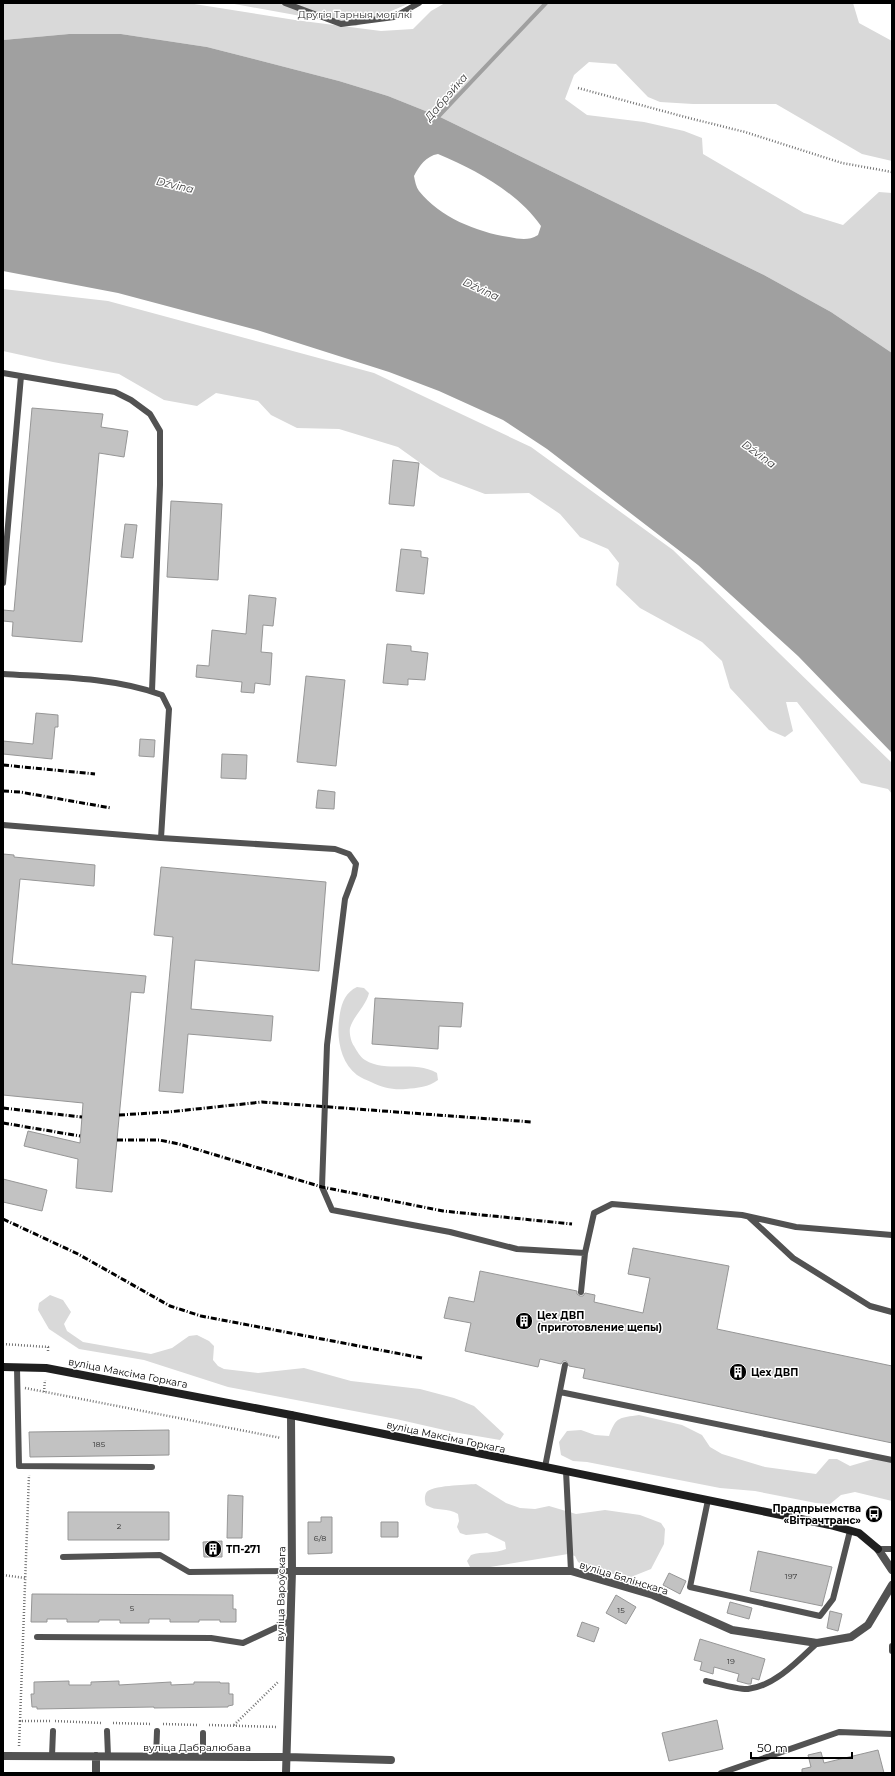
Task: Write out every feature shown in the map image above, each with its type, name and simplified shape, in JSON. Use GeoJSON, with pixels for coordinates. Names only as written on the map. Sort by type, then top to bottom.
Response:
{"type":"FeatureCollection","features":[{"type":"Feature","properties":{"kind":"main road","name":"вуліца Максіма Горкага"},"geometry":{"type":"LineString","coordinates":[[3,1367],[46,1368],[291,1415],[830,1525],[859,1534],[878,1548]]}},
{"type":"Feature","properties":{"kind":"street","name":"вуліца Вароўскага"},"geometry":{"type":"LineString","coordinates":[[286,1773],[292,1571],[291,1415]]}},
{"type":"Feature","properties":{"kind":"street"},"geometry":{"type":"LineString","coordinates":[[878,1548],[892,1570]]}},
{"type":"Feature","properties":{"kind":"street","name":"вуліца Бялінскага"},"geometry":{"type":"LineString","coordinates":[[292,1571],[570,1571],[653,1595],[732,1630],[817,1643],[851,1637],[868,1625],[892,1585]]}},
{"type":"Feature","properties":{"kind":"street","name":"вуліца Дабралюбава"},"geometry":{"type":"LineString","coordinates":[[3,1756],[287,1757],[391,1760]]}},
{"type":"Feature","properties":{"kind":"street"},"geometry":{"type":"LineString","coordinates":[[96,1756],[96,1773]]}},
{"type":"Feature","properties":{"kind":"lane"},"geometry":{"type":"LineString","coordinates":[[286,3],[341,24],[394,17],[419,3]]}},
{"type":"Feature","properties":{"kind":"lane"},"geometry":{"type":"LineString","coordinates":[[3,373],[115,392],[131,400],[150,414],[160,431],[160,485],[152,691]]}},
{"type":"Feature","properties":{"kind":"lane"},"geometry":{"type":"LineString","coordinates":[[3,583],[21,376]]}},
{"type":"Feature","properties":{"kind":"lane"},"geometry":{"type":"LineString","coordinates":[[3,674],[92,680],[152,691],[162,695],[169,709],[161,838]]}},
{"type":"Feature","properties":{"kind":"lane"},"geometry":{"type":"LineString","coordinates":[[3,825],[335,850],[349,854],[356,864],[354,875],[344,899],[327,1045],[322,1187],[332,1210],[450,1232],[517,1250],[585,1254]]}},
{"type":"Feature","properties":{"kind":"lane"},"geometry":{"type":"LineString","coordinates":[[581,1292],[585,1254],[594,1213],[612,1204],[748,1216],[796,1227],[892,1235]]}},
{"type":"Feature","properties":{"kind":"lane"},"geometry":{"type":"LineString","coordinates":[[748,1216],[793,1258],[870,1306],[892,1312]]}},
{"type":"Feature","properties":{"kind":"lane"},"geometry":{"type":"LineString","coordinates":[[544,1467],[565,1365]]}},
{"type":"Feature","properties":{"kind":"lane"},"geometry":{"type":"LineString","coordinates":[[17,1368],[19,1466],[152,1467]]}},
{"type":"Feature","properties":{"kind":"lane"},"geometry":{"type":"LineString","coordinates":[[560,1392],[892,1460]]}},
{"type":"Feature","properties":{"kind":"lane"},"geometry":{"type":"LineString","coordinates":[[566,1471],[570,1571]]}},
{"type":"Feature","properties":{"kind":"lane"},"geometry":{"type":"LineString","coordinates":[[708,1500],[690,1587],[820,1616],[833,1599],[850,1531]]}},
{"type":"Feature","properties":{"kind":"lane"},"geometry":{"type":"LineString","coordinates":[[878,1548],[892,1549]]}},
{"type":"Feature","properties":{"kind":"lane"},"geometry":{"type":"LineString","coordinates":[[63,1557],[160,1555],[189,1572],[292,1571]]}},
{"type":"Feature","properties":{"kind":"lane"},"geometry":{"type":"LineString","coordinates":[[38,1637],[211,1638],[243,1643],[290,1621]]}},
{"type":"Feature","properties":{"kind":"lane"},"geometry":{"type":"LineString","coordinates":[[706,1681],[748,1690],[764,1684],[787,1672],[817,1643]]}},
{"type":"Feature","properties":{"kind":"lane"},"geometry":{"type":"LineString","coordinates":[[892,1646],[892,1651]]}},
{"type":"Feature","properties":{"kind":"lane"},"geometry":{"type":"LineString","coordinates":[[52,1756],[53,1731]]}},
{"type":"Feature","properties":{"kind":"lane"},"geometry":{"type":"LineString","coordinates":[[107,1731],[108,1756]]}},
{"type":"Feature","properties":{"kind":"lane"},"geometry":{"type":"LineString","coordinates":[[156,1757],[157,1732]]}},
{"type":"Feature","properties":{"kind":"lane"},"geometry":{"type":"LineString","coordinates":[[721,1773],[839,1732],[892,1734]]}},
{"type":"Feature","properties":{"kind":"lane"},"geometry":{"type":"LineString","coordinates":[[203,1733],[203,1757]]}},
{"type":"Feature","properties":{"kind":"path"},"geometry":{"type":"LineString","coordinates":[[578,88],[745,132],[842,163],[892,172]]}},
{"type":"Feature","properties":{"kind":"path"},"geometry":{"type":"LineString","coordinates":[[3,1344],[48,1347],[48,1352]]}},
{"type":"Feature","properties":{"kind":"path"},"geometry":{"type":"LineString","coordinates":[[44,1392],[46,1380]]}},
{"type":"Feature","properties":{"kind":"path"},"geometry":{"type":"LineString","coordinates":[[17,1386],[290,1440]]}},
{"type":"Feature","properties":{"kind":"path"},"geometry":{"type":"LineString","coordinates":[[19,1756],[29,1466]]}},
{"type":"Feature","properties":{"kind":"path"},"geometry":{"type":"LineString","coordinates":[[3,1575],[25,1578]]}},
{"type":"Feature","properties":{"kind":"path"},"geometry":{"type":"LineString","coordinates":[[234,1726],[289,1670]]}},
{"type":"Feature","properties":{"kind":"path"},"geometry":{"type":"LineString","coordinates":[[20,1720],[288,1727]]}},
{"type":"Feature","properties":{"kind":"green space"},"geometry":{"type":"Polygon","coordinates":[[[3,3],[188,3],[295,20],[381,31],[413,29],[431,11],[445,3],[853,3],[859,23],[892,41],[892,161],[862,154],[776,104],[693,104],[660,102],[648,97],[616,64],[589,62],[574,75],[565,99],[587,115],[644,122],[684,131],[702,138],[703,154],[804,213],[843,225],[879,192],[892,193],[892,353],[831,312],[764,275],[438,116],[388,96],[339,81],[207,47],[121,34],[69,34],[3,40],[3,3]]]}},
{"type":"Feature","properties":{"kind":"green space","name":"Другія Тарныя могілкі"},"geometry":{"type":"Polygon","coordinates":[[[229,3],[410,3],[356,26],[229,3]]]}},
{"type":"Feature","properties":{"kind":"green space"},"geometry":{"type":"Polygon","coordinates":[[[3,289],[108,301],[374,373],[531,447],[673,550],[892,763],[892,794],[888,789],[861,783],[797,702],[786,702],[793,731],[785,737],[769,730],[730,688],[722,661],[702,642],[640,608],[616,585],[619,563],[608,549],[580,537],[560,514],[529,493],[485,494],[440,477],[398,447],[339,429],[297,428],[271,415],[258,401],[216,393],[197,406],[164,400],[119,374],[3,351],[3,289]]]}},
{"type":"Feature","properties":{"kind":"green space"},"geometry":{"type":"Polygon","coordinates":[[[357,987],[364,988],[369,993],[350,1028],[352,1042],[360,1056],[373,1064],[382,1066],[419,1067],[428,1069],[437,1073],[438,1080],[427,1086],[419,1088],[392,1089],[380,1086],[362,1078],[351,1069],[346,1062],[340,1047],[338,1030],[343,1001],[353,989],[357,987]]]}},
{"type":"Feature","properties":{"kind":"green space"},"geometry":{"type":"Polygon","coordinates":[[[50,1295],[63,1300],[71,1312],[64,1324],[67,1331],[83,1342],[151,1354],[172,1348],[189,1336],[197,1335],[209,1341],[214,1346],[213,1360],[218,1366],[224,1369],[258,1373],[304,1368],[351,1381],[420,1389],[454,1398],[474,1406],[504,1434],[500,1440],[453,1432],[396,1419],[228,1387],[144,1360],[79,1349],[49,1329],[38,1310],[39,1303],[50,1295]]]}},
{"type":"Feature","properties":{"kind":"green space"},"geometry":{"type":"Polygon","coordinates":[[[639,1415],[682,1425],[702,1435],[710,1447],[722,1454],[765,1467],[816,1474],[829,1459],[837,1459],[850,1466],[877,1458],[892,1458],[892,1501],[855,1492],[841,1495],[830,1504],[816,1503],[755,1491],[720,1488],[587,1462],[573,1461],[561,1455],[559,1442],[567,1431],[581,1430],[595,1435],[609,1436],[617,1421],[623,1418],[639,1415]]]}},
{"type":"Feature","properties":{"kind":"green space"},"geometry":{"type":"Polygon","coordinates":[[[476,1484],[506,1503],[520,1508],[535,1509],[549,1506],[576,1514],[605,1510],[640,1515],[661,1523],[665,1529],[664,1544],[651,1569],[631,1577],[590,1570],[578,1562],[575,1556],[568,1554],[484,1568],[470,1567],[467,1561],[471,1555],[506,1549],[505,1542],[487,1533],[466,1535],[460,1533],[457,1527],[459,1521],[458,1514],[430,1507],[426,1505],[425,1498],[426,1493],[429,1490],[435,1488],[476,1484]]]}},
{"type":"Feature","properties":{"kind":"water","name":"Dźvina"},"geometry":{"type":"Polygon","coordinates":[[[69,34],[121,34],[207,47],[339,81],[388,96],[438,116],[764,275],[831,312],[892,353],[892,753],[798,656],[698,565],[547,449],[503,420],[439,391],[389,372],[257,330],[118,293],[3,271],[3,40],[69,34]],[[438,154],[426,159],[414,176],[419,191],[437,208],[460,222],[497,235],[527,239],[538,235],[541,226],[508,192],[467,167],[438,154]]]}},
{"type":"Feature","properties":{"kind":"building"},"geometry":{"type":"Polygon","coordinates":[[[32,408],[103,414],[101,427],[128,431],[124,457],[99,453],[82,642],[12,636],[13,622],[3,621],[3,610],[14,611],[32,408]]]}},
{"type":"Feature","properties":{"kind":"building"},"geometry":{"type":"Polygon","coordinates":[[[393,460],[419,463],[414,506],[389,504],[393,460]]]}},
{"type":"Feature","properties":{"kind":"building"},"geometry":{"type":"Polygon","coordinates":[[[171,501],[222,504],[218,580],[167,577],[171,501]]]}},
{"type":"Feature","properties":{"kind":"building"},"geometry":{"type":"Polygon","coordinates":[[[125,524],[137,525],[133,558],[121,557],[125,524]]]}},
{"type":"Feature","properties":{"kind":"building"},"geometry":{"type":"Polygon","coordinates":[[[401,549],[421,551],[421,557],[428,558],[424,594],[396,591],[401,549]]]}},
{"type":"Feature","properties":{"kind":"building"},"geometry":{"type":"Polygon","coordinates":[[[249,595],[276,598],[273,626],[263,625],[261,652],[272,653],[270,685],[255,683],[254,693],[241,692],[242,682],[196,677],[197,665],[209,666],[212,630],[246,634],[249,595]]]}},
{"type":"Feature","properties":{"kind":"building"},"geometry":{"type":"Polygon","coordinates":[[[387,644],[411,646],[411,651],[428,653],[425,680],[408,679],[408,685],[383,683],[387,644]]]}},
{"type":"Feature","properties":{"kind":"building"},"geometry":{"type":"Polygon","coordinates":[[[306,676],[345,680],[336,766],[297,762],[306,676]]]}},
{"type":"Feature","properties":{"kind":"building"},"geometry":{"type":"Polygon","coordinates":[[[36,713],[58,715],[58,727],[55,727],[52,759],[3,754],[3,741],[33,744],[36,713]]]}},
{"type":"Feature","properties":{"kind":"building"},"geometry":{"type":"Polygon","coordinates":[[[140,739],[155,740],[154,757],[139,756],[140,739]]]}},
{"type":"Feature","properties":{"kind":"building"},"geometry":{"type":"Polygon","coordinates":[[[222,754],[247,755],[246,779],[221,778],[222,754]]]}},
{"type":"Feature","properties":{"kind":"building"},"geometry":{"type":"Polygon","coordinates":[[[318,790],[335,792],[334,809],[316,808],[318,790]]]}},
{"type":"Feature","properties":{"kind":"building"},"geometry":{"type":"Polygon","coordinates":[[[3,854],[14,855],[14,857],[95,865],[94,886],[20,879],[12,964],[146,976],[144,993],[131,992],[112,1192],[76,1188],[78,1159],[24,1146],[28,1131],[80,1143],[83,1103],[3,1095],[3,854]]]}},
{"type":"Feature","properties":{"kind":"building"},"geometry":{"type":"Polygon","coordinates":[[[161,867],[326,882],[319,971],[195,960],[191,1009],[273,1016],[271,1041],[188,1034],[183,1093],[159,1091],[173,937],[154,935],[161,867]]]}},
{"type":"Feature","properties":{"kind":"building"},"geometry":{"type":"Polygon","coordinates":[[[375,998],[463,1003],[461,1027],[439,1026],[438,1049],[372,1044],[375,998]]]}},
{"type":"Feature","properties":{"kind":"building"},"geometry":{"type":"Polygon","coordinates":[[[3,1179],[47,1190],[42,1211],[3,1202],[3,1179]]]}},
{"type":"Feature","properties":{"kind":"building","name":"Цех ДВП"},"geometry":{"type":"Polygon","coordinates":[[[633,1248],[729,1266],[717,1329],[892,1366],[892,1443],[583,1378],[585,1369],[569,1366],[566,1361],[563,1361],[561,1364],[540,1359],[538,1367],[465,1351],[471,1323],[444,1318],[449,1297],[474,1302],[480,1271],[577,1291],[577,1294],[580,1296],[583,1296],[585,1293],[595,1295],[594,1302],[643,1313],[650,1278],[628,1274],[633,1248]]]}},
{"type":"Feature","properties":{"kind":"building"},"geometry":{"type":"Polygon","coordinates":[[[169,1430],[169,1455],[30,1457],[29,1432],[169,1430]]]}},
{"type":"Feature","properties":{"kind":"building"},"geometry":{"type":"Polygon","coordinates":[[[228,1495],[243,1496],[242,1538],[227,1538],[228,1495]]]}},
{"type":"Feature","properties":{"kind":"building"},"geometry":{"type":"Polygon","coordinates":[[[68,1512],[169,1512],[169,1540],[68,1540],[68,1512]]]}},
{"type":"Feature","properties":{"kind":"building"},"geometry":{"type":"Polygon","coordinates":[[[321,1517],[332,1517],[332,1553],[308,1554],[308,1522],[321,1522],[321,1517]]]}},
{"type":"Feature","properties":{"kind":"building"},"geometry":{"type":"Polygon","coordinates":[[[381,1522],[398,1522],[398,1537],[381,1537],[381,1522]]]}},
{"type":"Feature","properties":{"kind":"building","name":"ТП-271"},"geometry":{"type":"Polygon","coordinates":[[[222,1541],[222,1557],[204,1557],[203,1542],[222,1541]]]}},
{"type":"Feature","properties":{"kind":"building"},"geometry":{"type":"Polygon","coordinates":[[[758,1551],[832,1567],[822,1606],[750,1591],[758,1551]]]}},
{"type":"Feature","properties":{"kind":"building"},"geometry":{"type":"Polygon","coordinates":[[[669,1573],[686,1581],[680,1594],[663,1585],[669,1573]]]}},
{"type":"Feature","properties":{"kind":"building"},"geometry":{"type":"Polygon","coordinates":[[[32,1594],[233,1595],[233,1609],[236,1609],[236,1622],[199,1620],[199,1622],[170,1622],[170,1619],[149,1619],[149,1623],[120,1623],[120,1620],[99,1620],[99,1622],[67,1622],[67,1619],[47,1619],[47,1622],[31,1622],[32,1594]]]}},
{"type":"Feature","properties":{"kind":"building"},"geometry":{"type":"Polygon","coordinates":[[[616,1595],[636,1607],[626,1624],[606,1613],[616,1595]]]}},
{"type":"Feature","properties":{"kind":"building"},"geometry":{"type":"Polygon","coordinates":[[[730,1602],[752,1608],[749,1619],[727,1613],[730,1602]]]}},
{"type":"Feature","properties":{"kind":"building"},"geometry":{"type":"Polygon","coordinates":[[[830,1611],[842,1614],[838,1631],[827,1628],[830,1611]]]}},
{"type":"Feature","properties":{"kind":"building"},"geometry":{"type":"Polygon","coordinates":[[[582,1622],[599,1628],[594,1642],[577,1636],[582,1622]]]}},
{"type":"Feature","properties":{"kind":"building"},"geometry":{"type":"Polygon","coordinates":[[[700,1639],[765,1659],[759,1680],[752,1678],[751,1684],[748,1684],[737,1681],[739,1674],[714,1667],[713,1674],[700,1670],[702,1662],[694,1660],[700,1639]]]}},
{"type":"Feature","properties":{"kind":"building"},"geometry":{"type":"Polygon","coordinates":[[[69,1681],[69,1685],[91,1685],[91,1682],[119,1681],[119,1685],[171,1682],[171,1685],[194,1684],[194,1682],[229,1683],[229,1694],[233,1694],[233,1705],[228,1707],[154,1708],[37,1709],[37,1707],[32,1707],[31,1694],[34,1694],[34,1682],[69,1681]]]}},
{"type":"Feature","properties":{"kind":"building"},"geometry":{"type":"Polygon","coordinates":[[[717,1720],[723,1749],[669,1761],[662,1733],[717,1720]]]}},
{"type":"Feature","properties":{"kind":"building"},"geometry":{"type":"Polygon","coordinates":[[[878,1750],[884,1773],[802,1773],[802,1769],[811,1767],[808,1755],[821,1752],[824,1763],[878,1750]]]}},
{"type":"Feature","properties":{"kind":"waterway","name":"Дабрэйка"},"geometry":{"type":"LineString","coordinates":[[436,119],[546,3]]}},
{"type":"Feature","properties":{"kind":"railway"},"geometry":{"type":"LineString","coordinates":[[3,765],[95,774]]}},
{"type":"Feature","properties":{"kind":"railway"},"geometry":{"type":"LineString","coordinates":[[3,791],[20,792],[111,808]]}},
{"type":"Feature","properties":{"kind":"railway"},"geometry":{"type":"LineString","coordinates":[[119,1115],[168,1112],[262,1102],[532,1122]]}},
{"type":"Feature","properties":{"kind":"railway"},"geometry":{"type":"LineString","coordinates":[[3,1108],[82,1117]]}},
{"type":"Feature","properties":{"kind":"railway"},"geometry":{"type":"LineString","coordinates":[[3,1123],[80,1136]]}},
{"type":"Feature","properties":{"kind":"railway"},"geometry":{"type":"LineString","coordinates":[[117,1140],[159,1140],[179,1144],[322,1187],[443,1211],[572,1224]]}},
{"type":"Feature","properties":{"kind":"railway"},"geometry":{"type":"LineString","coordinates":[[3,1219],[78,1254],[170,1306],[201,1316],[422,1358]]}},
{"type":"Feature","properties":{"kind":"place","name":"Цех ДВП (приготовление щепы)"},"geometry":{"type":"Point","coordinates":[524,1321]}},
{"type":"Feature","properties":{"kind":"place","name":"Цех ДВП"},"geometry":{"type":"Point","coordinates":[738,1372]}},
{"type":"Feature","properties":{"kind":"place","name":"Прадпрыемства «Вітрачтранс»"},"geometry":{"type":"Point","coordinates":[874,1514]}},
{"type":"Feature","properties":{"kind":"place","name":"ТП-271"},"geometry":{"type":"Point","coordinates":[213,1549]}}]}
